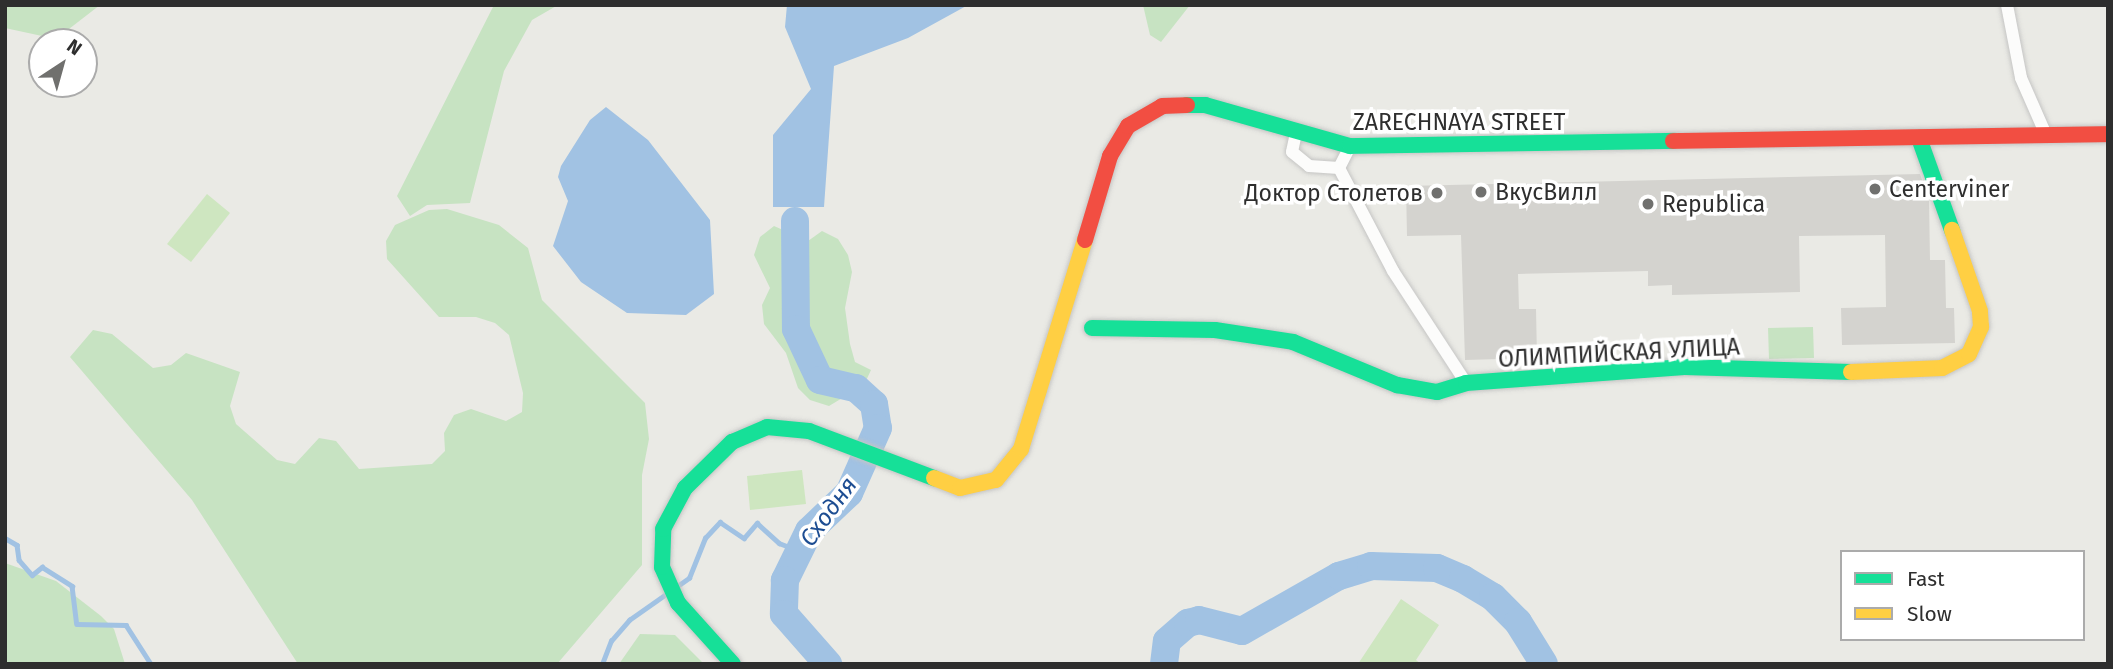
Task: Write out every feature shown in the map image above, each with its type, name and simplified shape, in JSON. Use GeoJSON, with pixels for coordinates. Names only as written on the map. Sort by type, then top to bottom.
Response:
{"type":"FeatureCollection","features":[{"type":"Feature","properties":{"kind":"main road","name":"ZARECHNAYA STREET"},"geometry":{"type":"LineString","coordinates":[[733,664],[667,583],[660,548],[671,509],[711,459],[750,431],[788,426],[960,488],[980,486],[996,480],[1014,460],[1031,422],[1110,156],[1128,126],[1141,114],[1181,103],[1237,112],[1296,132],[1350,146],[2108,134]]}},
{"type":"Feature","properties":{"kind":"main road","name":"ОЛИМПИЙСКАЯ УЛИЦА"},"geometry":{"type":"LineString","coordinates":[[1092,328],[1215,330],[1293,342],[1397,385],[1437,392],[1465,383],[1684,367],[1902,373],[1956,363],[1976,340],[1980,311],[1919,138]]}},
{"type":"Feature","properties":{"kind":"street"},"geometry":{"type":"LineString","coordinates":[[2007,5],[2021,78],[2046,135]]}},
{"type":"Feature","properties":{"kind":"street"},"geometry":{"type":"LineString","coordinates":[[1296,132],[1292,152],[1298,161],[1339,168]]}},
{"type":"Feature","properties":{"kind":"street"},"geometry":{"type":"LineString","coordinates":[[1339,168],[1350,146]]}},
{"type":"Feature","properties":{"kind":"street"},"geometry":{"type":"LineString","coordinates":[[1339,168],[1393,271],[1465,383]]}},
{"type":"Feature","properties":{"kind":"green space"},"geometry":{"type":"Polygon","coordinates":[[[5,5],[100,5],[70,28],[28,28],[28,33],[5,28],[5,5]]]}},
{"type":"Feature","properties":{"kind":"green space"},"geometry":{"type":"Polygon","coordinates":[[[494,5],[558,5],[532,20],[504,71],[470,203],[427,205],[410,216],[397,196],[494,5]]]}},
{"type":"Feature","properties":{"kind":"green space"},"geometry":{"type":"Polygon","coordinates":[[[1143,5],[1190,5],[1161,42],[1150,35],[1143,5]]]}},
{"type":"Feature","properties":{"kind":"green space"},"geometry":{"type":"Polygon","coordinates":[[[207,194],[230,213],[191,262],[167,244],[207,194]]]}},
{"type":"Feature","properties":{"kind":"green space"},"geometry":{"type":"Polygon","coordinates":[[[447,209],[499,225],[528,248],[542,300],[645,403],[649,439],[642,475],[642,565],[557,664],[298,664],[192,500],[70,357],[93,330],[112,334],[153,368],[171,365],[186,353],[240,372],[230,406],[236,424],[277,460],[295,464],[319,438],[336,441],[359,469],[432,464],[445,451],[444,433],[454,415],[471,409],[506,421],[522,412],[523,393],[509,335],[495,323],[476,317],[439,317],[387,259],[386,241],[395,225],[429,210],[447,209]]]}},
{"type":"Feature","properties":{"kind":"green space"},"geometry":{"type":"Polygon","coordinates":[[[774,226],[808,241],[822,231],[838,239],[848,255],[852,272],[845,308],[850,344],[855,362],[871,370],[864,385],[829,406],[810,400],[798,388],[786,353],[764,324],[762,305],[770,288],[754,255],[760,237],[774,226]]]}},
{"type":"Feature","properties":{"kind":"green space"},"geometry":{"type":"Polygon","coordinates":[[[1813,327],[1814,358],[1769,359],[1768,328],[1813,327]]]}},
{"type":"Feature","properties":{"kind":"green space"},"geometry":{"type":"Polygon","coordinates":[[[802,470],[806,504],[750,510],[747,476],[802,470]]]}},
{"type":"Feature","properties":{"kind":"green space"},"geometry":{"type":"Polygon","coordinates":[[[5,563],[56,581],[101,616],[114,629],[125,664],[5,664],[5,563]]]}},
{"type":"Feature","properties":{"kind":"green space"},"geometry":{"type":"Polygon","coordinates":[[[1401,599],[1439,625],[1416,660],[1421,664],[1358,664],[1401,599]]]}},
{"type":"Feature","properties":{"kind":"green space"},"geometry":{"type":"Polygon","coordinates":[[[640,634],[675,635],[704,664],[619,664],[640,634]]]}},
{"type":"Feature","properties":{"kind":"water"},"geometry":{"type":"Polygon","coordinates":[[[787,5],[968,5],[908,38],[834,66],[824,207],[773,207],[773,135],[811,89],[785,27],[787,5]]]}},
{"type":"Feature","properties":{"kind":"water"},"geometry":{"type":"Polygon","coordinates":[[[606,107],[648,140],[710,220],[714,294],[686,315],[627,313],[581,282],[553,246],[568,201],[558,177],[561,166],[590,120],[606,107]]]}},
{"type":"Feature","properties":{"kind":"building"},"geometry":{"type":"Polygon","coordinates":[[[1920,174],[1929,200],[1930,260],[1945,260],[1946,308],[1954,308],[1955,343],[1842,345],[1841,308],[1886,307],[1885,235],[1799,236],[1800,292],[1672,295],[1672,285],[1648,286],[1648,271],[1518,274],[1519,309],[1536,309],[1537,358],[1465,360],[1461,235],[1407,236],[1406,186],[1920,174]]]}},
{"type":"Feature","properties":{"kind":"waterway","name":"Сходня"},"geometry":{"type":"LineString","coordinates":[[795,221],[796,329],[820,380],[856,388],[874,404],[878,428],[849,493],[809,531],[785,580],[784,614],[828,664]]}},
{"type":"Feature","properties":{"kind":"waterway"},"geometry":{"type":"LineString","coordinates":[[676,587],[689,578],[705,538],[720,522],[744,538],[757,523],[779,543],[797,550]]}},
{"type":"Feature","properties":{"kind":"waterway"},"geometry":{"type":"LineString","coordinates":[[5,538],[17,545],[19,560],[32,575],[42,567],[72,586],[77,624],[126,625],[151,664]]}},
{"type":"Feature","properties":{"kind":"waterway","name":"Сходня"},"geometry":{"type":"LineString","coordinates":[[1164,664],[1167,641],[1188,623],[1199,620],[1242,631],[1339,576],[1371,566],[1437,568],[1463,579],[1493,597],[1518,622],[1544,664]]}},
{"type":"Feature","properties":{"kind":"waterway"},"geometry":{"type":"LineString","coordinates":[[602,664],[611,641],[629,620],[669,592]]}},
{"type":"Feature","properties":{"kind":"traffic: fast"},"geometry":{"type":"LineString","coordinates":[[1187,105],[1205,105],[1350,146],[1673,141]]}},
{"type":"Feature","properties":{"kind":"traffic: fast"},"geometry":{"type":"LineString","coordinates":[[1919,138],[1952,230]]}},
{"type":"Feature","properties":{"kind":"traffic: fast"},"geometry":{"type":"LineString","coordinates":[[1092,328],[1215,330],[1293,342],[1397,385],[1437,392],[1466,383],[1684,367],[1851,372]]}},
{"type":"Feature","properties":{"kind":"traffic: fast"},"geometry":{"type":"LineString","coordinates":[[733,664],[678,603],[662,567],[663,529],[685,488],[732,442],[767,427],[809,431],[934,478]]}},
{"type":"Feature","properties":{"kind":"traffic: slow"},"geometry":{"type":"LineString","coordinates":[[1851,372],[1942,368],[1969,354],[1981,327],[1980,311],[1952,230]]}},
{"type":"Feature","properties":{"kind":"traffic: slow"},"geometry":{"type":"LineString","coordinates":[[934,478],[960,488],[996,480],[1021,449],[1085,240]]}},
{"type":"Feature","properties":{"kind":"traffic: jam"},"geometry":{"type":"LineString","coordinates":[[1085,240],[1110,156],[1128,126],[1162,106],[1187,105]]}},
{"type":"Feature","properties":{"kind":"traffic: jam"},"geometry":{"type":"LineString","coordinates":[[1673,141],[2108,134]]}},
{"type":"Feature","properties":{"kind":"place","name":"Centerviner"},"geometry":{"type":"Point","coordinates":[1875,189]}},
{"type":"Feature","properties":{"kind":"place","name":"ВкусВилл"},"geometry":{"type":"Point","coordinates":[1481,192]}},
{"type":"Feature","properties":{"kind":"place","name":"Доктор Столетов"},"geometry":{"type":"Point","coordinates":[1437,193]}},
{"type":"Feature","properties":{"kind":"place","name":"Republica"},"geometry":{"type":"Point","coordinates":[1648,204]}}]}
